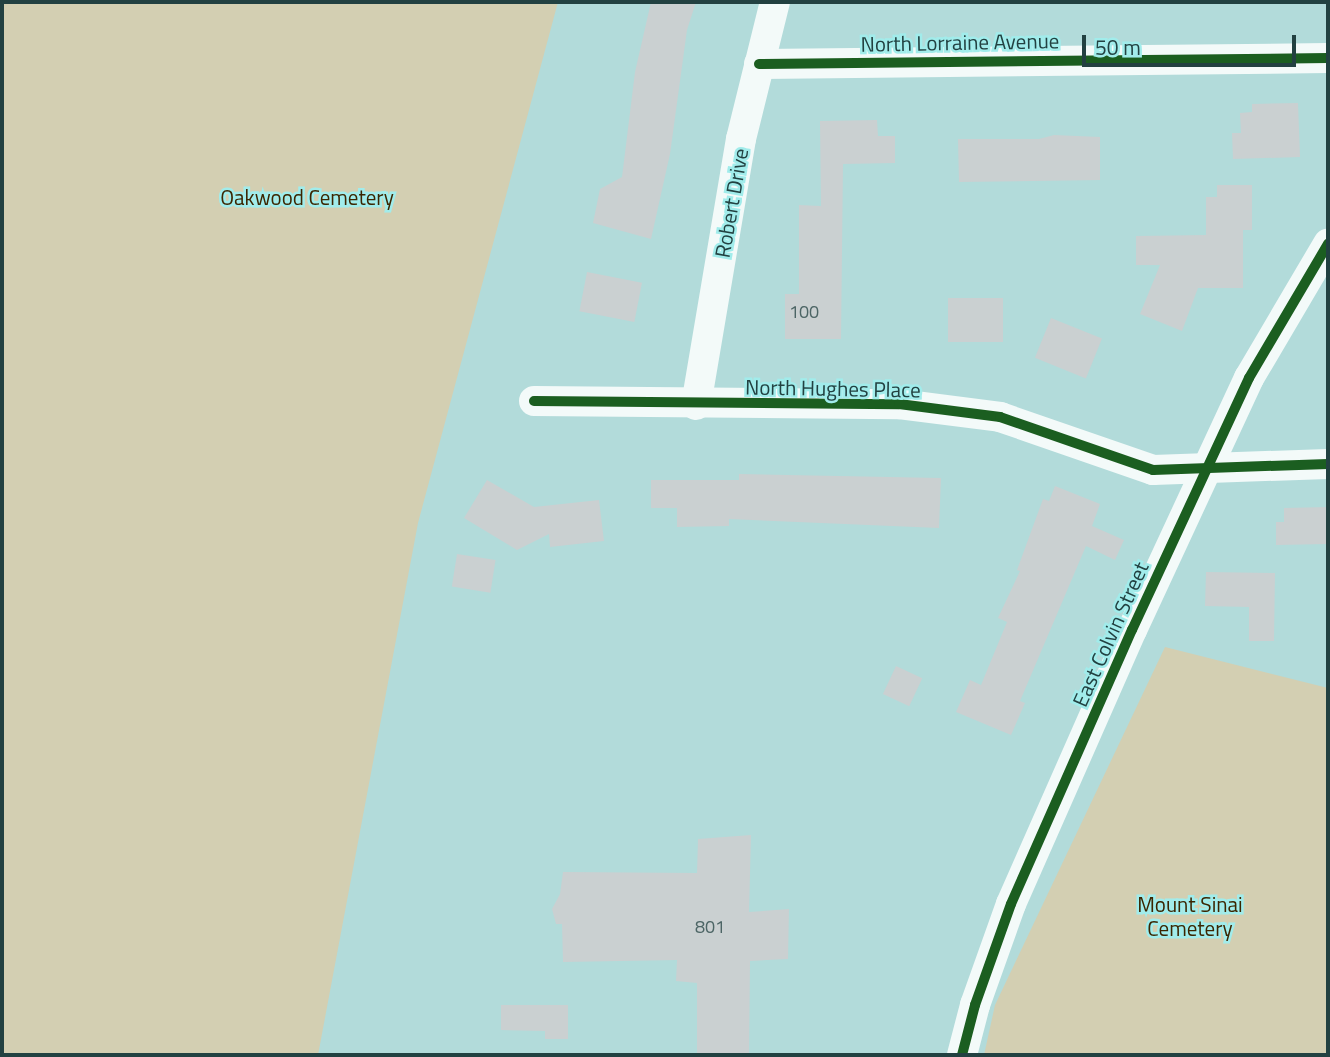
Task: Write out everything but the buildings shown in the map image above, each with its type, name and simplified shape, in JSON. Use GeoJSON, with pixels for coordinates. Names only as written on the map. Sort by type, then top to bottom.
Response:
{"type":"FeatureCollection","features":[{"type":"Feature","properties":{"kind":"street","name":"Robert Drive"},"geometry":{"type":"LineString","coordinates":[[696,405],[741,139],[775,2]]}},
{"type":"Feature","properties":{"kind":"street","name":"North Lorraine Avenue"},"geometry":{"type":"LineString","coordinates":[[760,64],[1328,58]]}},
{"type":"Feature","properties":{"kind":"street","name":"East Colvin Street"},"geometry":{"type":"LineString","coordinates":[[962,1055],[975,1005],[1011,904],[1206,466],[1249,378],[1328,244]]}},
{"type":"Feature","properties":{"kind":"street","name":"North Hughes Place"},"geometry":{"type":"LineString","coordinates":[[534,401],[696,405],[899,404],[1000,417],[1153,470],[1206,466],[1328,464]]}},
{"type":"Feature","properties":{"kind":"green space","name":"Oakwood Cemetery"},"geometry":{"type":"Polygon","coordinates":[[[2,2],[558,2],[418,523],[318,1055],[2,1055],[2,2]]]}},
{"type":"Feature","properties":{"kind":"green space","name":"Mount Sinai Cemetery"},"geometry":{"type":"Polygon","coordinates":[[[1165,647],[1328,688],[1328,1055],[984,1055],[995,1005],[1165,647]]]}},
{"type":"Feature","properties":{"kind":"cycle path"},"geometry":{"type":"LineString","coordinates":[[759,64],[1328,58]]}},
{"type":"Feature","properties":{"kind":"cycle path"},"geometry":{"type":"LineString","coordinates":[[962,1055],[975,1005],[1011,904],[1132,630],[1249,378],[1328,244]]}},
{"type":"Feature","properties":{"kind":"cycle path"},"geometry":{"type":"LineString","coordinates":[[534,401],[899,404],[1000,417],[1153,470],[1328,464]]}}]}
